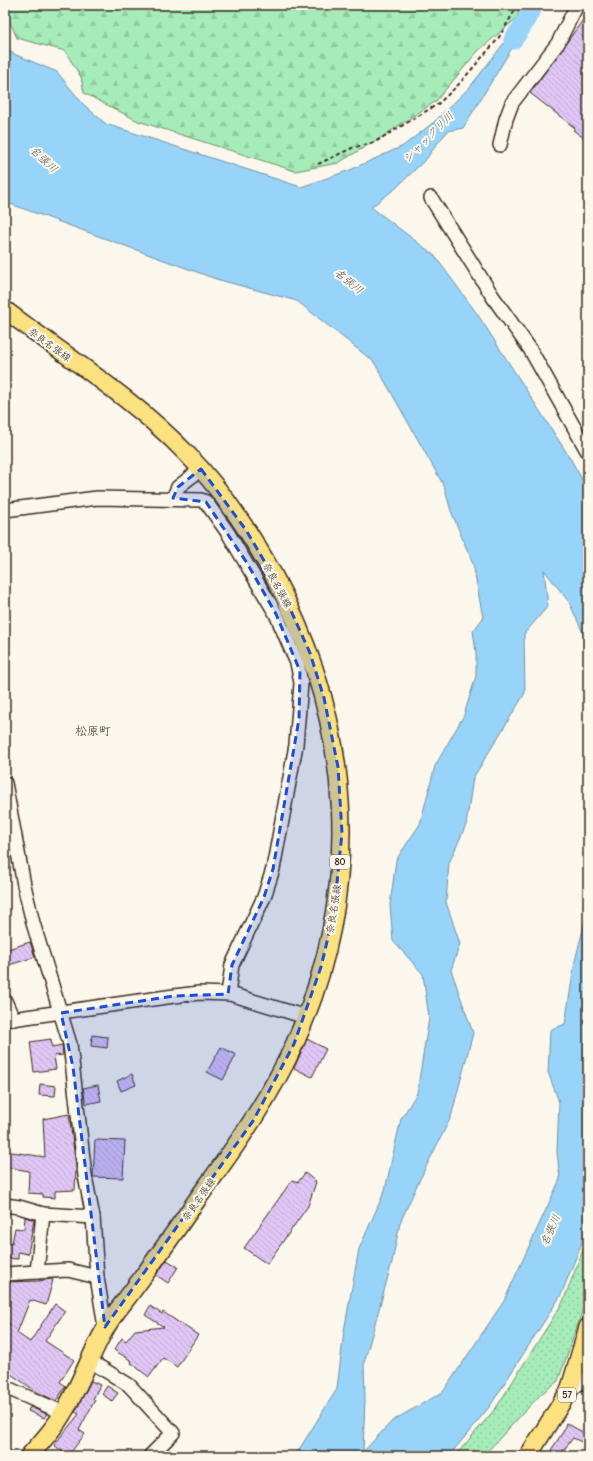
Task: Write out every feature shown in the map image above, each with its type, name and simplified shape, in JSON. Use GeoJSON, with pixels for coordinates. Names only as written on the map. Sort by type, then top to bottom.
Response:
{"type":"FeatureCollection","features":[{"type":"Feature","properties":{"kind":"main road","name":"奈良名張線"},"geometry":{"type":"LineString","coordinates":[[5,310],[126,398],[155,423],[201,469],[228,502],[264,558],[294,615],[317,673],[335,748],[341,792],[342,833],[340,864],[329,938],[306,1017],[278,1079],[253,1122],[105,1328],[64,1413],[29,1456]]}},
{"type":"Feature","properties":{"kind":"main road","name":"57"},"geometry":{"type":"LineString","coordinates":[[528,1456],[569,1391],[588,1327]]}},
{"type":"Feature","properties":{"kind":"street"},"geometry":{"type":"LineString","coordinates":[[500,145],[506,119],[512,103],[558,43],[577,5]]}},
{"type":"Feature","properties":{"kind":"street"},"geometry":{"type":"LineString","coordinates":[[431,198],[493,297],[530,349],[588,452]]}},
{"type":"Feature","properties":{"kind":"street"},"geometry":{"type":"LineString","coordinates":[[173,498],[178,487],[201,469]]}},
{"type":"Feature","properties":{"kind":"street"},"geometry":{"type":"LineString","coordinates":[[5,510],[97,498],[173,498],[201,500],[206,502],[247,563],[274,610],[300,671],[301,683],[296,745],[273,869],[264,897],[232,965],[228,994]]}},
{"type":"Feature","properties":{"kind":"street"},"geometry":{"type":"LineString","coordinates":[[5,783],[29,908],[70,1044],[85,1176],[93,1217],[97,1277],[105,1328]]}},
{"type":"Feature","properties":{"kind":"street"},"geometry":{"type":"LineString","coordinates":[[5,1001],[9,1020],[174,996],[205,993],[228,994],[306,1017]]}},
{"type":"Feature","properties":{"kind":"street"},"geometry":{"type":"LineString","coordinates":[[5,1205],[19,1207],[43,1214],[93,1217]]}},
{"type":"Feature","properties":{"kind":"street"},"geometry":{"type":"LineString","coordinates":[[37,1272],[43,1214]]}},
{"type":"Feature","properties":{"kind":"street"},"geometry":{"type":"LineString","coordinates":[[5,1274],[68,1270],[97,1277]]}},
{"type":"Feature","properties":{"kind":"street"},"geometry":{"type":"LineString","coordinates":[[90,1361],[129,1385],[173,1433],[150,1456]]}},
{"type":"Feature","properties":{"kind":"street"},"geometry":{"type":"LineString","coordinates":[[569,1391],[588,1377]]}},
{"type":"Feature","properties":{"kind":"street"},"geometry":{"type":"LineString","coordinates":[[5,1387],[64,1413]]}},
{"type":"Feature","properties":{"kind":"path"},"geometry":{"type":"LineString","coordinates":[[318,164],[358,146],[375,142],[438,104],[458,85],[498,38],[518,5]]}},
{"type":"Feature","properties":{"kind":"highlighted area"},"geometry":{"type":"Polygon","coordinates":[[[201,469],[246,530],[283,593],[310,653],[324,698],[338,767],[342,833],[334,912],[321,967],[294,1044],[253,1121],[105,1327],[73,1067],[61,1013],[174,996],[228,994],[232,965],[264,897],[273,869],[299,719],[300,671],[276,614],[247,563],[206,502],[173,498],[178,487],[201,469]]]}},
{"type":"Feature","properties":{"kind":"green space"},"geometry":{"type":"Polygon","coordinates":[[[7,5],[520,5],[517,18],[478,51],[436,101],[382,137],[338,163],[295,171],[138,121],[84,93],[81,77],[65,51],[17,38],[5,11],[7,5]]]}},
{"type":"Feature","properties":{"kind":"green space"},"geometry":{"type":"Polygon","coordinates":[[[588,1237],[588,1295],[558,1381],[541,1394],[483,1456],[455,1456],[496,1408],[563,1302],[588,1237]]]}},
{"type":"Feature","properties":{"kind":"water","name":"名張川"},"geometry":{"type":"Polygon","coordinates":[[[534,12],[463,128],[448,131],[427,158],[396,188],[371,207],[434,255],[478,315],[570,458],[588,490],[588,644],[569,602],[544,570],[548,606],[524,634],[525,693],[473,778],[466,825],[449,863],[446,902],[460,944],[451,970],[473,1033],[451,1117],[400,1223],[392,1262],[364,1363],[365,1398],[363,1452],[392,1421],[443,1392],[504,1301],[560,1179],[557,1152],[559,1102],[548,1072],[550,1030],[565,1024],[575,961],[588,909],[588,1227],[561,1295],[490,1406],[449,1456],[295,1456],[337,1389],[344,1331],[359,1249],[385,1190],[401,1119],[417,1093],[429,1018],[423,974],[393,941],[390,905],[396,860],[420,824],[435,766],[464,715],[476,676],[476,652],[473,631],[483,618],[473,564],[451,511],[444,486],[374,362],[297,301],[216,279],[5,202],[5,48],[14,54],[57,72],[83,104],[106,124],[301,187],[350,170],[403,146],[434,122],[470,87],[518,25],[534,12]]]}},
{"type":"Feature","properties":{"kind":"building"},"geometry":{"type":"Polygon","coordinates":[[[588,13],[588,141],[573,130],[575,128],[530,93],[588,13]]]}},
{"type":"Feature","properties":{"kind":"building"},"geometry":{"type":"Polygon","coordinates":[[[30,942],[35,957],[9,965],[5,950],[30,942]]]}},
{"type":"Feature","properties":{"kind":"building"},"geometry":{"type":"Polygon","coordinates":[[[92,1035],[108,1037],[107,1048],[91,1046],[92,1035]]]}},
{"type":"Feature","properties":{"kind":"building"},"geometry":{"type":"Polygon","coordinates":[[[51,1039],[52,1047],[62,1045],[63,1055],[54,1056],[56,1069],[34,1072],[30,1042],[51,1039]]]}},
{"type":"Feature","properties":{"kind":"building"},"geometry":{"type":"Polygon","coordinates":[[[307,1039],[326,1049],[312,1077],[294,1068],[307,1039]]]}},
{"type":"Feature","properties":{"kind":"building"},"geometry":{"type":"Polygon","coordinates":[[[221,1047],[236,1055],[223,1080],[207,1072],[221,1047]]]}},
{"type":"Feature","properties":{"kind":"building"},"geometry":{"type":"Polygon","coordinates":[[[132,1074],[136,1085],[121,1091],[117,1081],[132,1074]]]}},
{"type":"Feature","properties":{"kind":"building"},"geometry":{"type":"Polygon","coordinates":[[[40,1084],[56,1086],[55,1096],[39,1095],[40,1084]]]}},
{"type":"Feature","properties":{"kind":"building"},"geometry":{"type":"Polygon","coordinates":[[[98,1085],[101,1101],[86,1104],[83,1088],[98,1085]]]}},
{"type":"Feature","properties":{"kind":"building"},"geometry":{"type":"Polygon","coordinates":[[[69,1114],[76,1166],[75,1190],[55,1191],[55,1198],[43,1197],[43,1194],[28,1193],[29,1171],[5,1167],[5,1151],[45,1157],[43,1119],[69,1114]]]}},
{"type":"Feature","properties":{"kind":"building"},"geometry":{"type":"Polygon","coordinates":[[[95,1140],[125,1141],[123,1178],[93,1177],[95,1140]]]}},
{"type":"Feature","properties":{"kind":"building"},"geometry":{"type":"Polygon","coordinates":[[[305,1173],[316,1182],[308,1206],[267,1264],[244,1248],[292,1180],[298,1182],[305,1173]]]}},
{"type":"Feature","properties":{"kind":"building"},"geometry":{"type":"Polygon","coordinates":[[[25,1217],[34,1220],[28,1254],[18,1252],[18,1259],[5,1258],[5,1242],[12,1243],[15,1228],[24,1229],[25,1217]]]}},
{"type":"Feature","properties":{"kind":"building"},"geometry":{"type":"Polygon","coordinates":[[[167,1260],[178,1267],[168,1283],[156,1275],[167,1260]]]}},
{"type":"Feature","properties":{"kind":"building"},"geometry":{"type":"Polygon","coordinates":[[[53,1280],[46,1305],[30,1300],[17,1333],[30,1342],[55,1304],[65,1311],[45,1341],[74,1360],[60,1382],[66,1386],[56,1401],[37,1392],[5,1370],[5,1331],[10,1324],[5,1321],[5,1282],[53,1280]]]}},
{"type":"Feature","properties":{"kind":"building"},"geometry":{"type":"Polygon","coordinates":[[[150,1306],[162,1314],[163,1312],[198,1335],[177,1367],[163,1358],[149,1377],[131,1363],[132,1361],[114,1350],[122,1338],[126,1341],[135,1330],[164,1327],[145,1315],[150,1306]]]}},
{"type":"Feature","properties":{"kind":"building"},"geometry":{"type":"Polygon","coordinates":[[[91,1381],[100,1385],[93,1399],[95,1400],[79,1430],[85,1434],[68,1456],[54,1445],[79,1414],[75,1412],[91,1381]]]}},
{"type":"Feature","properties":{"kind":"building"},"geometry":{"type":"Polygon","coordinates":[[[107,1386],[118,1393],[112,1401],[102,1394],[107,1386]]]}},
{"type":"Feature","properties":{"kind":"building"},"geometry":{"type":"Polygon","coordinates":[[[30,1407],[47,1414],[44,1418],[28,1411],[30,1407]]]}},
{"type":"Feature","properties":{"kind":"building"},"geometry":{"type":"Polygon","coordinates":[[[566,1423],[588,1435],[588,1445],[573,1438],[559,1456],[551,1450],[563,1432],[566,1423]]]}},
{"type":"Feature","properties":{"kind":"waterway","name":"シャックリ川"},"geometry":{"type":"LineString","coordinates":[[513,40],[534,5]]}},
{"type":"Feature","properties":{"kind":"district","name":"松原町"},"geometry":{"type":"Point","coordinates":[93,731]}}]}
